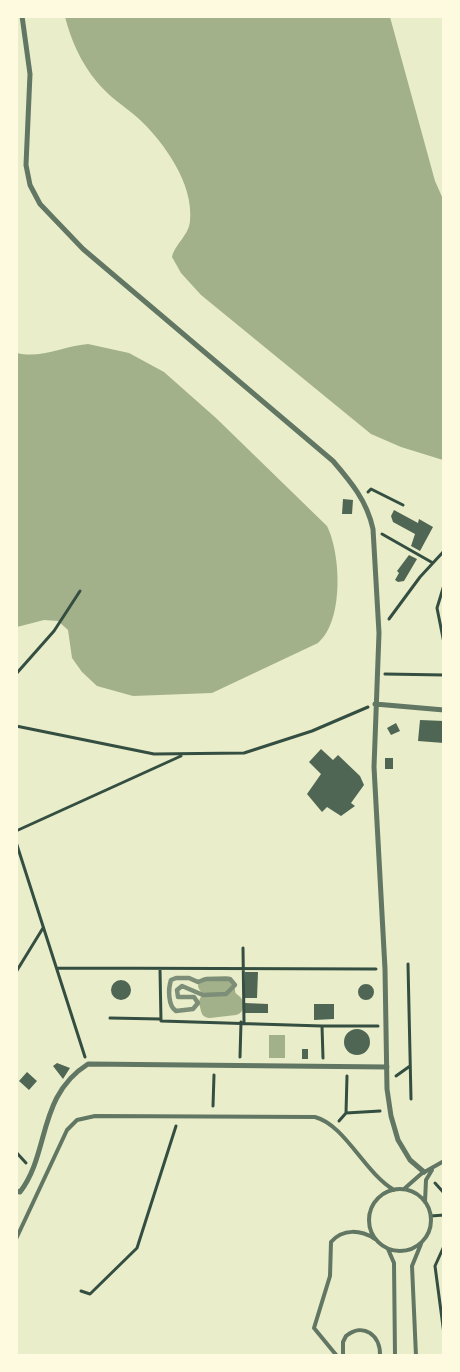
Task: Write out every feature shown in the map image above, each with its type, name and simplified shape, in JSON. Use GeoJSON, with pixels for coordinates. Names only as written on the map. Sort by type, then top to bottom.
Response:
{"type":"FeatureCollection","features":[{"type":"Feature","properties":{"kind":"street"},"geometry":{"type":"LineString","coordinates":[[22,16],[30,74],[26,165],[30,185],[40,204],[83,249],[333,461],[361,496],[369,512],[373,529],[380,633],[375,704],[374,767],[390,1110],[394,1130],[406,1155],[424,1172]]}},
{"type":"Feature","properties":{"kind":"street"},"geometry":{"type":"LineString","coordinates":[[375,704],[444,710]]}},
{"type":"Feature","properties":{"kind":"street"},"geometry":{"type":"LineString","coordinates":[[16,1191],[20,1192],[32,1177],[45,1123],[55,1101],[70,1079],[88,1064],[387,1067]]}},
{"type":"Feature","properties":{"kind":"lane"},"geometry":{"type":"LineString","coordinates":[[16,1239],[72,1123],[95,1116],[176,1115],[321,1119],[336,1130],[370,1171],[394,1190]]}},
{"type":"Feature","properties":{"kind":"lane"},"geometry":{"type":"LineString","coordinates":[[403,1190],[424,1172],[444,1161]]}},
{"type":"Feature","properties":{"kind":"lane"},"geometry":{"type":"LineString","coordinates":[[425,1203],[426,1180],[437,1165]]}},
{"type":"Feature","properties":{"kind":"lane"},"geometry":{"type":"LineString","coordinates":[[379,1241],[370,1225],[371,1212],[379,1198],[394,1190],[403,1190],[418,1195],[425,1203],[430,1216],[425,1237],[412,1266],[416,1356]]}},
{"type":"Feature","properties":{"kind":"lane"},"geometry":{"type":"LineString","coordinates":[[337,1356],[314,1328],[330,1276],[331,1242],[342,1234],[354,1232],[368,1234],[386,1247],[392,1255],[395,1356]]}},
{"type":"Feature","properties":{"kind":"lane"},"geometry":{"type":"LineString","coordinates":[[386,1247],[396,1250],[408,1249],[425,1237]]}},
{"type":"Feature","properties":{"kind":"lane"},"geometry":{"type":"LineString","coordinates":[[344,1356],[343,1342],[346,1336],[360,1330],[368,1331],[377,1339],[380,1356]]}},
{"type":"Feature","properties":{"kind":"path"},"geometry":{"type":"LineString","coordinates":[[361,496],[371,489],[403,504]]}},
{"type":"Feature","properties":{"kind":"path"},"geometry":{"type":"LineString","coordinates":[[373,529],[433,563]]}},
{"type":"Feature","properties":{"kind":"path"},"geometry":{"type":"LineString","coordinates":[[380,633],[444,551]]}},
{"type":"Feature","properties":{"kind":"path"},"geometry":{"type":"LineString","coordinates":[[444,585],[437,608],[444,643]]}},
{"type":"Feature","properties":{"kind":"path"},"geometry":{"type":"LineString","coordinates":[[16,674],[54,631],[80,591]]}},
{"type":"Feature","properties":{"kind":"path"},"geometry":{"type":"LineString","coordinates":[[377,674],[444,675]]}},
{"type":"Feature","properties":{"kind":"path"},"geometry":{"type":"LineString","coordinates":[[16,726],[154,754],[244,753],[312,731],[375,704]]}},
{"type":"Feature","properties":{"kind":"path"},"geometry":{"type":"LineString","coordinates":[[16,831],[184,755]]}},
{"type":"Feature","properties":{"kind":"path"},"geometry":{"type":"LineString","coordinates":[[16,842],[88,1064]]}},
{"type":"Feature","properties":{"kind":"path"},"geometry":{"type":"LineString","coordinates":[[16,972],[44,927]]}},
{"type":"Feature","properties":{"kind":"path"},"geometry":{"type":"LineString","coordinates":[[240,1065],[243,1022],[243,948]]}},
{"type":"Feature","properties":{"kind":"path"},"geometry":{"type":"LineString","coordinates":[[408,964],[411,1099]]}},
{"type":"Feature","properties":{"kind":"path"},"geometry":{"type":"LineString","coordinates":[[57,968],[385,969]]}},
{"type":"Feature","properties":{"kind":"path"},"geometry":{"type":"LineString","coordinates":[[159,1019],[160,970]]}},
{"type":"Feature","properties":{"kind":"path"},"geometry":{"type":"LineString","coordinates":[[110,1018],[159,1019],[171,1023],[243,1022],[246,1025],[386,1027]]}},
{"type":"Feature","properties":{"kind":"path"},"geometry":{"type":"LineString","coordinates":[[322,1026],[323,1067]]}},
{"type":"Feature","properties":{"kind":"path"},"geometry":{"type":"LineString","coordinates":[[213,1106],[214,1077]]}},
{"type":"Feature","properties":{"kind":"path"},"geometry":{"type":"LineString","coordinates":[[346,1113],[390,1110]]}},
{"type":"Feature","properties":{"kind":"path"},"geometry":{"type":"LineString","coordinates":[[81,1292],[90,1294],[137,1248],[176,1128],[176,1115]]}},
{"type":"Feature","properties":{"kind":"path"},"geometry":{"type":"LineString","coordinates":[[430,1216],[444,1215]]}},
{"type":"Feature","properties":{"kind":"path"},"geometry":{"type":"LineString","coordinates":[[444,1246],[435,1266],[444,1334]]}},
{"type":"Feature","properties":{"kind":"shaded area"},"geometry":{"type":"Polygon","coordinates":[[[65,17],[390,17],[435,181],[443,199],[443,460],[401,447],[371,434],[201,295],[181,273],[172,257],[190,221],[190,207],[182,178],[158,139],[138,118],[106,92],[91,75],[77,51],[65,17]]]}},
{"type":"Feature","properties":{"kind":"shaded area"},"geometry":{"type":"Polygon","coordinates":[[[88,344],[129,353],[164,372],[216,418],[327,526],[335,553],[338,587],[332,619],[326,633],[318,643],[212,693],[133,696],[97,686],[82,672],[72,658],[68,630],[58,621],[44,620],[17,627],[17,353],[43,353],[88,344]]]}},
{"type":"Feature","properties":{"kind":"shaded area"},"geometry":{"type":"Polygon","coordinates":[[[269,1035],[285,1035],[285,1058],[269,1058],[269,1035]]]}},
{"type":"Feature","properties":{"kind":"building"},"geometry":{"type":"Polygon","coordinates":[[[343,499],[353,500],[352,514],[342,514],[343,499]]]}},
{"type":"Feature","properties":{"kind":"building"},"geometry":{"type":"Polygon","coordinates":[[[394,510],[418,523],[419,519],[433,527],[420,551],[411,546],[415,534],[393,522],[391,516],[394,510]]]}},
{"type":"Feature","properties":{"kind":"building"},"geometry":{"type":"Polygon","coordinates":[[[409,555],[417,559],[404,581],[398,582],[395,580],[399,573],[397,571],[409,555]]]}},
{"type":"Feature","properties":{"kind":"building"},"geometry":{"type":"Polygon","coordinates":[[[420,720],[444,721],[444,743],[418,741],[420,720]]]}},
{"type":"Feature","properties":{"kind":"building"},"geometry":{"type":"Polygon","coordinates":[[[396,723],[400,731],[391,735],[387,728],[396,723]]]}},
{"type":"Feature","properties":{"kind":"building"},"geometry":{"type":"Polygon","coordinates":[[[321,749],[333,760],[338,755],[360,776],[364,785],[351,803],[355,806],[341,816],[327,807],[322,812],[307,794],[321,774],[309,762],[321,749]]]}},
{"type":"Feature","properties":{"kind":"building"},"geometry":{"type":"Polygon","coordinates":[[[385,758],[393,758],[393,769],[385,769],[385,758]]]}},
{"type":"Feature","properties":{"kind":"building"},"geometry":{"type":"Polygon","coordinates":[[[245,972],[258,972],[257,998],[245,998],[245,972]]]}},
{"type":"Feature","properties":{"kind":"building"},"geometry":{"type":"Polygon","coordinates":[[[121,980],[128,983],[131,990],[128,997],[121,1000],[114,997],[111,990],[114,983],[121,980]]]}},
{"type":"Feature","properties":{"kind":"building"},"geometry":{"type":"Polygon","coordinates":[[[366,984],[374,992],[366,1000],[358,992],[366,984]]]}},
{"type":"Feature","properties":{"kind":"building"},"geometry":{"type":"Polygon","coordinates":[[[245,1003],[268,1004],[268,1013],[245,1013],[245,1003]]]}},
{"type":"Feature","properties":{"kind":"building"},"geometry":{"type":"Polygon","coordinates":[[[314,1004],[334,1004],[334,1019],[314,1020],[314,1004]]]}},
{"type":"Feature","properties":{"kind":"building"},"geometry":{"type":"Polygon","coordinates":[[[357,1029],[366,1033],[370,1042],[366,1051],[357,1055],[348,1051],[344,1042],[348,1033],[357,1029]]]}},
{"type":"Feature","properties":{"kind":"building"},"geometry":{"type":"Polygon","coordinates":[[[302,1049],[308,1049],[308,1059],[302,1059],[302,1049]]]}},
{"type":"Feature","properties":{"kind":"building"},"geometry":{"type":"Polygon","coordinates":[[[57,1063],[70,1068],[63,1079],[53,1066],[57,1063]]]}},
{"type":"Feature","properties":{"kind":"building"},"geometry":{"type":"Polygon","coordinates":[[[27,1072],[37,1081],[29,1090],[19,1081],[27,1072]]]}},
{"type":"Feature","properties":{"kind":"waterway"},"geometry":{"type":"LineString","coordinates":[[226,984],[228,997],[235,1003],[235,1007],[209,1010],[207,1002],[219,998],[219,990],[208,988],[206,985],[226,984]]}},
{"type":"Feature","properties":{"kind":"railway"},"geometry":{"type":"LineString","coordinates":[[176,978],[189,978],[198,982],[206,979],[230,979],[235,985],[226,994],[203,995],[182,986],[177,990],[178,997],[194,997],[198,1003],[193,1009],[176,1011],[171,1005],[169,992],[171,980],[176,978]]}}]}
